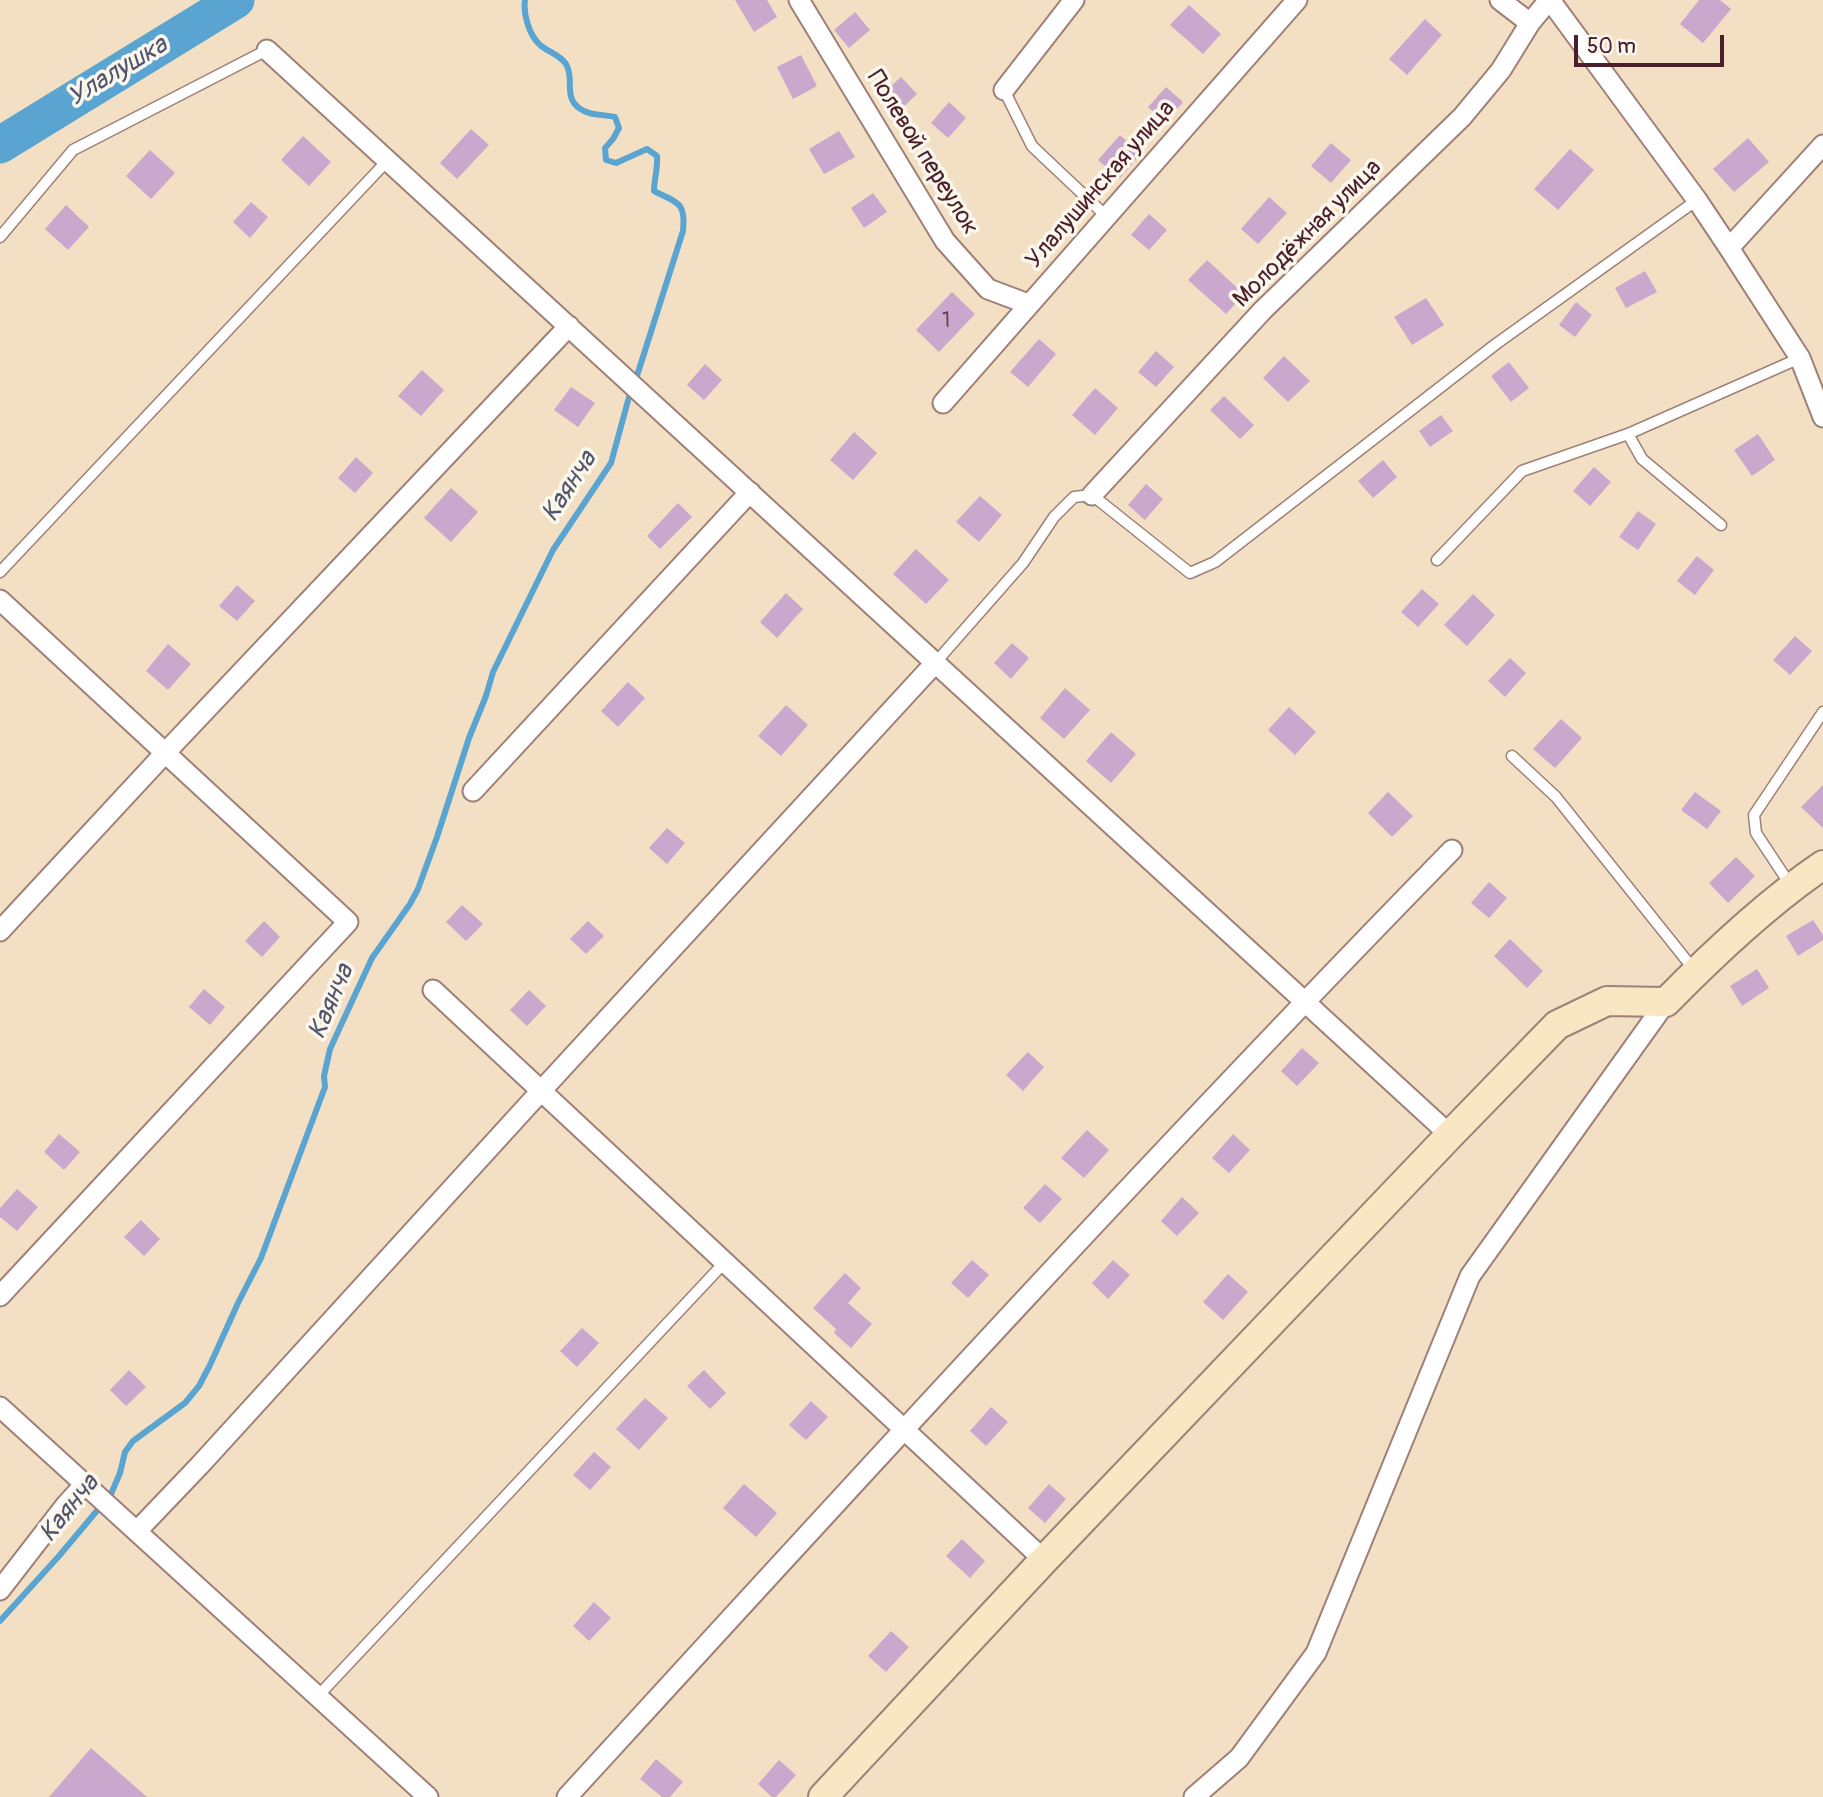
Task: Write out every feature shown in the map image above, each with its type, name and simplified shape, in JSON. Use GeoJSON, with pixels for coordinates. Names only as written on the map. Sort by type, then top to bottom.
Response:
{"type":"FeatureCollection","features":[{"type":"Feature","properties":{"kind":"street","name":"Полевой переулок"},"geometry":{"type":"LineString","coordinates":[[799,0],[944,241],[988,289],[1028,304]]}},
{"type":"Feature","properties":{"kind":"street"},"geometry":{"type":"LineString","coordinates":[[1004,90],[1074,0]]}},
{"type":"Feature","properties":{"kind":"street","name":"Улалушинская улица"},"geometry":{"type":"LineString","coordinates":[[943,403],[1297,0]]}},
{"type":"Feature","properties":{"kind":"street"},"geometry":{"type":"LineString","coordinates":[[1500,0],[1530,23]]}},
{"type":"Feature","properties":{"kind":"street"},"geometry":{"type":"LineString","coordinates":[[1550,0],[1729,248],[1800,358],[1823,417]]}},
{"type":"Feature","properties":{"kind":"street","name":"Молодёжная улица"},"geometry":{"type":"LineString","coordinates":[[1092,495],[1264,310],[1462,117],[1501,70],[1530,23],[1550,0]]}},
{"type":"Feature","properties":{"kind":"street"},"geometry":{"type":"LineString","coordinates":[[267,50],[1450,1135]]}},
{"type":"Feature","properties":{"kind":"street"},"geometry":{"type":"LineString","coordinates":[[1729,248],[1823,145]]}},
{"type":"Feature","properties":{"kind":"street"},"geometry":{"type":"LineString","coordinates":[[0,931],[569,326]]}},
{"type":"Feature","properties":{"kind":"street"},"geometry":{"type":"LineString","coordinates":[[473,791],[750,492]]}},
{"type":"Feature","properties":{"kind":"street"},"geometry":{"type":"LineString","coordinates":[[0,600],[348,922],[0,1296]]}},
{"type":"Feature","properties":{"kind":"street"},"geometry":{"type":"LineString","coordinates":[[137,1531],[936,662]]}},
{"type":"Feature","properties":{"kind":"street"},"geometry":{"type":"LineString","coordinates":[[567,1797],[903,1430],[1305,1001],[1452,850]]}},
{"type":"Feature","properties":{"kind":"street"},"geometry":{"type":"LineString","coordinates":[[1194,1797],[1239,1758],[1316,1653],[1470,1276],[1666,1002],[1696,971],[1791,887],[1823,865]]}},
{"type":"Feature","properties":{"kind":"street"},"geometry":{"type":"LineString","coordinates":[[433,990],[1044,1560]]}},
{"type":"Feature","properties":{"kind":"street"},"geometry":{"type":"LineString","coordinates":[[823,1797],[1044,1560],[1557,1025],[1607,1001],[1666,1002]]}},
{"type":"Feature","properties":{"kind":"street"},"geometry":{"type":"LineString","coordinates":[[0,1407],[428,1797]]}},
{"type":"Feature","properties":{"kind":"street"},"geometry":{"type":"LineString","coordinates":[[0,1590],[85,1484]]}},
{"type":"Feature","properties":{"kind":"lane"},"geometry":{"type":"LineString","coordinates":[[0,237],[73,150],[267,50]]}},
{"type":"Feature","properties":{"kind":"lane"},"geometry":{"type":"LineString","coordinates":[[1004,90],[1032,146],[1106,216]]}},
{"type":"Feature","properties":{"kind":"lane"},"geometry":{"type":"LineString","coordinates":[[0,572],[388,160]]}},
{"type":"Feature","properties":{"kind":"lane"},"geometry":{"type":"LineString","coordinates":[[936,662],[1023,563],[1054,517],[1074,497],[1092,495],[1189,573],[1214,562],[1496,344],[1696,200]]}},
{"type":"Feature","properties":{"kind":"lane"},"geometry":{"type":"LineString","coordinates":[[1437,560],[1521,471],[1628,434],[1800,358]]}},
{"type":"Feature","properties":{"kind":"lane"},"geometry":{"type":"LineString","coordinates":[[1628,434],[1642,459],[1721,525]]}},
{"type":"Feature","properties":{"kind":"lane"},"geometry":{"type":"LineString","coordinates":[[1791,887],[1756,833],[1754,815],[1823,712]]}},
{"type":"Feature","properties":{"kind":"lane"},"geometry":{"type":"LineString","coordinates":[[1512,756],[1556,796],[1696,971]]}},
{"type":"Feature","properties":{"kind":"lane"},"geometry":{"type":"LineString","coordinates":[[318,1696],[724,1263]]}},
{"type":"Feature","properties":{"kind":"building"},"geometry":{"type":"Polygon","coordinates":[[[735,0],[767,0],[777,17],[754,32],[735,0]]]}},
{"type":"Feature","properties":{"kind":"building"},"geometry":{"type":"Polygon","coordinates":[[[1699,0],[1720,0],[1731,9],[1703,43],[1680,24],[1699,0]]]}},
{"type":"Feature","properties":{"kind":"building"},"geometry":{"type":"Polygon","coordinates":[[[1189,5],[1221,34],[1203,54],[1170,25],[1189,5]]]}},
{"type":"Feature","properties":{"kind":"building"},"geometry":{"type":"Polygon","coordinates":[[[855,12],[870,30],[849,48],[834,30],[855,12]]]}},
{"type":"Feature","properties":{"kind":"building"},"geometry":{"type":"Polygon","coordinates":[[[1425,19],[1442,35],[1407,75],[1389,59],[1425,19]]]}},
{"type":"Feature","properties":{"kind":"building"},"geometry":{"type":"Polygon","coordinates":[[[801,55],[817,86],[793,99],[777,67],[801,55]]]}},
{"type":"Feature","properties":{"kind":"building"},"geometry":{"type":"Polygon","coordinates":[[[901,77],[917,94],[897,113],[881,95],[901,77]]]}},
{"type":"Feature","properties":{"kind":"building"},"geometry":{"type":"Polygon","coordinates":[[[1166,87],[1183,102],[1165,123],[1148,107],[1166,87]]]}},
{"type":"Feature","properties":{"kind":"building"},"geometry":{"type":"Polygon","coordinates":[[[949,102],[966,118],[948,138],[931,123],[949,102]]]}},
{"type":"Feature","properties":{"kind":"building"},"geometry":{"type":"Polygon","coordinates":[[[471,129],[489,145],[457,179],[440,163],[471,129]]]}},
{"type":"Feature","properties":{"kind":"building"},"geometry":{"type":"Polygon","coordinates":[[[839,131],[855,157],[824,174],[809,149],[839,131]]]}},
{"type":"Feature","properties":{"kind":"building"},"geometry":{"type":"Polygon","coordinates":[[[1120,135],[1141,154],[1119,179],[1098,160],[1120,135]]]}},
{"type":"Feature","properties":{"kind":"building"},"geometry":{"type":"Polygon","coordinates":[[[303,136],[331,162],[309,186],[281,160],[303,136]]]}},
{"type":"Feature","properties":{"kind":"building"},"geometry":{"type":"Polygon","coordinates":[[[1748,138],[1769,162],[1734,192],[1713,169],[1748,138]]]}},
{"type":"Feature","properties":{"kind":"building"},"geometry":{"type":"Polygon","coordinates":[[[1331,143],[1351,160],[1331,183],[1311,166],[1331,143]]]}},
{"type":"Feature","properties":{"kind":"building"},"geometry":{"type":"Polygon","coordinates":[[[1570,149],[1594,170],[1558,210],[1534,189],[1570,149]]]}},
{"type":"Feature","properties":{"kind":"building"},"geometry":{"type":"Polygon","coordinates":[[[150,150],[175,173],[151,199],[126,176],[150,150]]]}},
{"type":"Feature","properties":{"kind":"building"},"geometry":{"type":"Polygon","coordinates":[[[873,193],[887,212],[864,228],[851,208],[873,193]]]}},
{"type":"Feature","properties":{"kind":"building"},"geometry":{"type":"Polygon","coordinates":[[[1269,197],[1287,213],[1258,244],[1241,229],[1269,197]]]}},
{"type":"Feature","properties":{"kind":"building"},"geometry":{"type":"Polygon","coordinates":[[[251,202],[268,217],[250,238],[233,222],[251,202]]]}},
{"type":"Feature","properties":{"kind":"building"},"geometry":{"type":"Polygon","coordinates":[[[66,205],[89,227],[68,250],[45,229],[66,205]]]}},
{"type":"Feature","properties":{"kind":"building"},"geometry":{"type":"Polygon","coordinates":[[[1149,214],[1167,230],[1149,250],[1131,235],[1149,214]]]}},
{"type":"Feature","properties":{"kind":"building"},"geometry":{"type":"Polygon","coordinates":[[[1207,260],[1244,294],[1226,314],[1188,280],[1207,260]]]}},
{"type":"Feature","properties":{"kind":"building"},"geometry":{"type":"Polygon","coordinates":[[[1645,271],[1657,292],[1626,308],[1615,288],[1645,271]]]}},
{"type":"Feature","properties":{"kind":"building"},"geometry":{"type":"Polygon","coordinates":[[[952,292],[975,314],[939,352],[916,330],[952,292]]]}},
{"type":"Feature","properties":{"kind":"building"},"geometry":{"type":"Polygon","coordinates":[[[1426,298],[1444,325],[1412,345],[1394,317],[1426,298]]]}},
{"type":"Feature","properties":{"kind":"building"},"geometry":{"type":"Polygon","coordinates":[[[1576,302],[1592,315],[1575,337],[1559,325],[1576,302]]]}},
{"type":"Feature","properties":{"kind":"building"},"geometry":{"type":"Polygon","coordinates":[[[1039,339],[1056,354],[1028,387],[1010,372],[1039,339]]]}},
{"type":"Feature","properties":{"kind":"building"},"geometry":{"type":"Polygon","coordinates":[[[1156,351],[1174,367],[1156,387],[1138,372],[1156,351]]]}},
{"type":"Feature","properties":{"kind":"building"},"geometry":{"type":"Polygon","coordinates":[[[1284,356],[1310,381],[1288,402],[1263,378],[1284,356]]]}},
{"type":"Feature","properties":{"kind":"building"},"geometry":{"type":"Polygon","coordinates":[[[1509,362],[1529,388],[1511,402],[1491,376],[1509,362]]]}},
{"type":"Feature","properties":{"kind":"building"},"geometry":{"type":"Polygon","coordinates":[[[705,364],[722,380],[704,400],[687,385],[705,364]]]}},
{"type":"Feature","properties":{"kind":"building"},"geometry":{"type":"Polygon","coordinates":[[[422,370],[444,390],[421,416],[398,396],[422,370]]]}},
{"type":"Feature","properties":{"kind":"building"},"geometry":{"type":"Polygon","coordinates":[[[571,387],[595,403],[578,427],[554,410],[571,387]]]}},
{"type":"Feature","properties":{"kind":"building"},"geometry":{"type":"Polygon","coordinates":[[[1095,388],[1118,408],[1095,435],[1072,415],[1095,388]]]}},
{"type":"Feature","properties":{"kind":"building"},"geometry":{"type":"Polygon","coordinates":[[[1224,396],[1254,425],[1240,439],[1210,410],[1224,396]]]}},
{"type":"Feature","properties":{"kind":"building"},"geometry":{"type":"Polygon","coordinates":[[[1441,415],[1453,431],[1430,447],[1419,431],[1441,415]]]}},
{"type":"Feature","properties":{"kind":"building"},"geometry":{"type":"Polygon","coordinates":[[[854,432],[877,453],[853,480],[830,460],[854,432]]]}},
{"type":"Feature","properties":{"kind":"building"},"geometry":{"type":"Polygon","coordinates":[[[1758,434],[1775,460],[1752,476],[1734,450],[1758,434]]]}},
{"type":"Feature","properties":{"kind":"building"},"geometry":{"type":"Polygon","coordinates":[[[356,457],[373,473],[355,493],[338,478],[356,457]]]}},
{"type":"Feature","properties":{"kind":"building"},"geometry":{"type":"Polygon","coordinates":[[[1383,460],[1397,477],[1373,498],[1358,481],[1383,460]]]}},
{"type":"Feature","properties":{"kind":"building"},"geometry":{"type":"Polygon","coordinates":[[[1594,467],[1611,482],[1590,506],[1573,491],[1594,467]]]}},
{"type":"Feature","properties":{"kind":"building"},"geometry":{"type":"Polygon","coordinates":[[[1146,484],[1163,499],[1145,520],[1128,505],[1146,484]]]}},
{"type":"Feature","properties":{"kind":"building"},"geometry":{"type":"Polygon","coordinates":[[[451,488],[478,512],[451,542],[424,518],[451,488]]]}},
{"type":"Feature","properties":{"kind":"building"},"geometry":{"type":"Polygon","coordinates":[[[980,496],[1002,515],[979,542],[956,522],[980,496]]]}},
{"type":"Feature","properties":{"kind":"building"},"geometry":{"type":"Polygon","coordinates":[[[678,503],[692,517],[660,549],[647,536],[678,503]]]}},
{"type":"Feature","properties":{"kind":"building"},"geometry":{"type":"Polygon","coordinates":[[[1638,511],[1656,524],[1638,550],[1619,537],[1638,511]]]}},
{"type":"Feature","properties":{"kind":"building"},"geometry":{"type":"Polygon","coordinates":[[[916,549],[949,580],[926,604],[893,574],[916,549]]]}},
{"type":"Feature","properties":{"kind":"building"},"geometry":{"type":"Polygon","coordinates":[[[1697,556],[1714,570],[1695,595],[1677,581],[1697,556]]]}},
{"type":"Feature","properties":{"kind":"building"},"geometry":{"type":"Polygon","coordinates":[[[237,585],[255,601],[237,621],[219,606],[237,585]]]}},
{"type":"Feature","properties":{"kind":"building"},"geometry":{"type":"Polygon","coordinates":[[[1422,589],[1439,604],[1418,627],[1401,612],[1422,589]]]}},
{"type":"Feature","properties":{"kind":"building"},"geometry":{"type":"Polygon","coordinates":[[[786,593],[803,609],[777,638],[760,622],[786,593]]]}},
{"type":"Feature","properties":{"kind":"building"},"geometry":{"type":"Polygon","coordinates":[[[1473,594],[1495,615],[1467,646],[1444,625],[1473,594]]]}},
{"type":"Feature","properties":{"kind":"building"},"geometry":{"type":"Polygon","coordinates":[[[1795,636],[1812,651],[1790,675],[1773,660],[1795,636]]]}},
{"type":"Feature","properties":{"kind":"building"},"geometry":{"type":"Polygon","coordinates":[[[1012,643],[1029,658],[1011,679],[994,663],[1012,643]]]}},
{"type":"Feature","properties":{"kind":"building"},"geometry":{"type":"Polygon","coordinates":[[[168,644],[191,664],[168,690],[146,671],[168,644]]]}},
{"type":"Feature","properties":{"kind":"building"},"geometry":{"type":"Polygon","coordinates":[[[1510,658],[1526,673],[1505,697],[1488,681],[1510,658]]]}},
{"type":"Feature","properties":{"kind":"building"},"geometry":{"type":"Polygon","coordinates":[[[628,682],[645,698],[618,727],[601,711],[628,682]]]}},
{"type":"Feature","properties":{"kind":"building"},"geometry":{"type":"Polygon","coordinates":[[[1065,688],[1090,710],[1064,739],[1040,718],[1065,688]]]}},
{"type":"Feature","properties":{"kind":"building"},"geometry":{"type":"Polygon","coordinates":[[[786,705],[808,725],[781,756],[758,736],[786,705]]]}},
{"type":"Feature","properties":{"kind":"building"},"geometry":{"type":"Polygon","coordinates":[[[1289,707],[1316,732],[1295,755],[1268,730],[1289,707]]]}},
{"type":"Feature","properties":{"kind":"building"},"geometry":{"type":"Polygon","coordinates":[[[1561,719],[1582,738],[1555,768],[1533,749],[1561,719]]]}},
{"type":"Feature","properties":{"kind":"building"},"geometry":{"type":"Polygon","coordinates":[[[1111,732],[1136,754],[1111,783],[1086,761],[1111,732]]]}},
{"type":"Feature","properties":{"kind":"building"},"geometry":{"type":"Polygon","coordinates":[[[1823,785],[1823,828],[1801,807],[1823,785]]]}},
{"type":"Feature","properties":{"kind":"building"},"geometry":{"type":"Polygon","coordinates":[[[1388,792],[1413,816],[1392,837],[1368,813],[1388,792]]]}},
{"type":"Feature","properties":{"kind":"building"},"geometry":{"type":"Polygon","coordinates":[[[1695,792],[1721,811],[1707,829],[1681,810],[1695,792]]]}},
{"type":"Feature","properties":{"kind":"building"},"geometry":{"type":"Polygon","coordinates":[[[667,828],[685,843],[667,864],[649,848],[667,828]]]}},
{"type":"Feature","properties":{"kind":"building"},"geometry":{"type":"Polygon","coordinates":[[[1736,857],[1755,876],[1728,903],[1709,883],[1736,857]]]}},
{"type":"Feature","properties":{"kind":"building"},"geometry":{"type":"Polygon","coordinates":[[[1489,882],[1507,898],[1489,918],[1471,903],[1489,882]]]}},
{"type":"Feature","properties":{"kind":"building"},"geometry":{"type":"Polygon","coordinates":[[[462,905],[483,924],[466,941],[446,922],[462,905]]]}},
{"type":"Feature","properties":{"kind":"building"},"geometry":{"type":"Polygon","coordinates":[[[1813,920],[1823,935],[1823,940],[1798,956],[1786,936],[1813,920]]]}},
{"type":"Feature","properties":{"kind":"building"},"geometry":{"type":"Polygon","coordinates":[[[264,921],[280,937],[262,957],[245,941],[264,921]]]}},
{"type":"Feature","properties":{"kind":"building"},"geometry":{"type":"Polygon","coordinates":[[[588,921],[604,936],[586,954],[570,939],[588,921]]]}},
{"type":"Feature","properties":{"kind":"building"},"geometry":{"type":"Polygon","coordinates":[[[1510,939],[1543,971],[1527,988],[1494,956],[1510,939]]]}},
{"type":"Feature","properties":{"kind":"building"},"geometry":{"type":"Polygon","coordinates":[[[1757,969],[1769,988],[1742,1006],[1730,986],[1757,969]]]}},
{"type":"Feature","properties":{"kind":"building"},"geometry":{"type":"Polygon","coordinates":[[[204,989],[225,1007],[210,1025],[189,1007],[204,989]]]}},
{"type":"Feature","properties":{"kind":"building"},"geometry":{"type":"Polygon","coordinates":[[[529,990],[546,1006],[527,1026],[510,1010],[529,990]]]}},
{"type":"Feature","properties":{"kind":"building"},"geometry":{"type":"Polygon","coordinates":[[[1302,1048],[1319,1063],[1297,1086],[1281,1071],[1302,1048]]]}},
{"type":"Feature","properties":{"kind":"building"},"geometry":{"type":"Polygon","coordinates":[[[1028,1052],[1044,1067],[1023,1091],[1006,1075],[1028,1052]]]}},
{"type":"Feature","properties":{"kind":"building"},"geometry":{"type":"Polygon","coordinates":[[[1087,1130],[1109,1150],[1084,1178],[1061,1158],[1087,1130]]]}},
{"type":"Feature","properties":{"kind":"building"},"geometry":{"type":"Polygon","coordinates":[[[59,1134],[80,1152],[64,1170],[44,1152],[59,1134]]]}},
{"type":"Feature","properties":{"kind":"building"},"geometry":{"type":"Polygon","coordinates":[[[1233,1134],[1250,1150],[1229,1173],[1212,1158],[1233,1134]]]}},
{"type":"Feature","properties":{"kind":"building"},"geometry":{"type":"Polygon","coordinates":[[[1045,1184],[1062,1199],[1040,1223],[1023,1208],[1045,1184]]]}},
{"type":"Feature","properties":{"kind":"building"},"geometry":{"type":"Polygon","coordinates":[[[17,1189],[38,1207],[17,1231],[0,1217],[0,1208],[17,1189]]]}},
{"type":"Feature","properties":{"kind":"building"},"geometry":{"type":"Polygon","coordinates":[[[1182,1197],[1199,1213],[1177,1236],[1161,1221],[1182,1197]]]}},
{"type":"Feature","properties":{"kind":"building"},"geometry":{"type":"Polygon","coordinates":[[[141,1220],[160,1239],[144,1256],[124,1237],[141,1220]]]}},
{"type":"Feature","properties":{"kind":"building"},"geometry":{"type":"Polygon","coordinates":[[[972,1260],[989,1275],[968,1298],[951,1283],[972,1260]]]}},
{"type":"Feature","properties":{"kind":"building"},"geometry":{"type":"Polygon","coordinates":[[[1113,1260],[1130,1275],[1108,1299],[1092,1283],[1113,1260]]]}},
{"type":"Feature","properties":{"kind":"building"},"geometry":{"type":"Polygon","coordinates":[[[845,1273],[861,1288],[848,1303],[872,1324],[851,1348],[834,1333],[836,1329],[813,1308],[845,1273]]]}},
{"type":"Feature","properties":{"kind":"building"},"geometry":{"type":"Polygon","coordinates":[[[1228,1274],[1248,1292],[1223,1320],[1203,1302],[1228,1274]]]}},
{"type":"Feature","properties":{"kind":"building"},"geometry":{"type":"Polygon","coordinates":[[[582,1328],[599,1343],[577,1367],[560,1351],[582,1328]]]}},
{"type":"Feature","properties":{"kind":"building"},"geometry":{"type":"Polygon","coordinates":[[[129,1370],[146,1387],[126,1406],[110,1390],[129,1370]]]}},
{"type":"Feature","properties":{"kind":"building"},"geometry":{"type":"Polygon","coordinates":[[[704,1370],[726,1393],[710,1409],[687,1386],[704,1370]]]}},
{"type":"Feature","properties":{"kind":"building"},"geometry":{"type":"Polygon","coordinates":[[[645,1398],[668,1418],[639,1450],[616,1429],[645,1398]]]}},
{"type":"Feature","properties":{"kind":"building"},"geometry":{"type":"Polygon","coordinates":[[[811,1401],[828,1417],[806,1440],[789,1425],[811,1401]]]}},
{"type":"Feature","properties":{"kind":"building"},"geometry":{"type":"Polygon","coordinates":[[[991,1407],[1008,1422],[986,1446],[970,1431],[991,1407]]]}},
{"type":"Feature","properties":{"kind":"building"},"geometry":{"type":"Polygon","coordinates":[[[594,1452],[611,1467],[590,1490],[573,1475],[594,1452]]]}},
{"type":"Feature","properties":{"kind":"building"},"geometry":{"type":"Polygon","coordinates":[[[744,1484],[777,1513],[756,1537],[723,1508],[744,1484]]]}},
{"type":"Feature","properties":{"kind":"building"},"geometry":{"type":"Polygon","coordinates":[[[1049,1484],[1066,1499],[1045,1523],[1028,1508],[1049,1484]]]}},
{"type":"Feature","properties":{"kind":"building"},"geometry":{"type":"Polygon","coordinates":[[[962,1539],[985,1561],[970,1578],[946,1556],[962,1539]]]}},
{"type":"Feature","properties":{"kind":"building"},"geometry":{"type":"Polygon","coordinates":[[[594,1602],[611,1618],[589,1641],[573,1626],[594,1602]]]}},
{"type":"Feature","properties":{"kind":"building"},"geometry":{"type":"Polygon","coordinates":[[[891,1631],[909,1647],[886,1672],[868,1656],[891,1631]]]}},
{"type":"Feature","properties":{"kind":"building"},"geometry":{"type":"Polygon","coordinates":[[[91,1748],[147,1797],[49,1797],[91,1748]]]}},
{"type":"Feature","properties":{"kind":"building"},"geometry":{"type":"Polygon","coordinates":[[[656,1759],[683,1782],[670,1797],[662,1797],[640,1779],[656,1759]]]}},
{"type":"Feature","properties":{"kind":"building"},"geometry":{"type":"Polygon","coordinates":[[[779,1760],[796,1775],[776,1797],[772,1797],[758,1784],[779,1760]]]}},
{"type":"Feature","properties":{"kind":"waterway","name":"Улалушка"},"geometry":{"type":"LineString","coordinates":[[0,145],[236,0]]}},
{"type":"Feature","properties":{"kind":"waterway","name":"Каянча"},"geometry":{"type":"LineString","coordinates":[[525,0],[526,18],[533,36],[540,45],[566,64],[574,103],[587,112],[615,117],[619,128],[605,148],[606,160],[616,163],[647,149],[657,156],[654,191],[678,204],[683,214],[683,231],[635,382]]}},
{"type":"Feature","properties":{"kind":"waterway","name":"Каянча"},"geometry":{"type":"LineString","coordinates":[[0,1621],[111,1494],[125,1452],[133,1441],[185,1403],[199,1386],[210,1365],[261,1258],[325,1087],[324,1076],[330,1049],[372,958],[418,889],[493,672],[553,550],[611,463],[629,397]]}}]}
